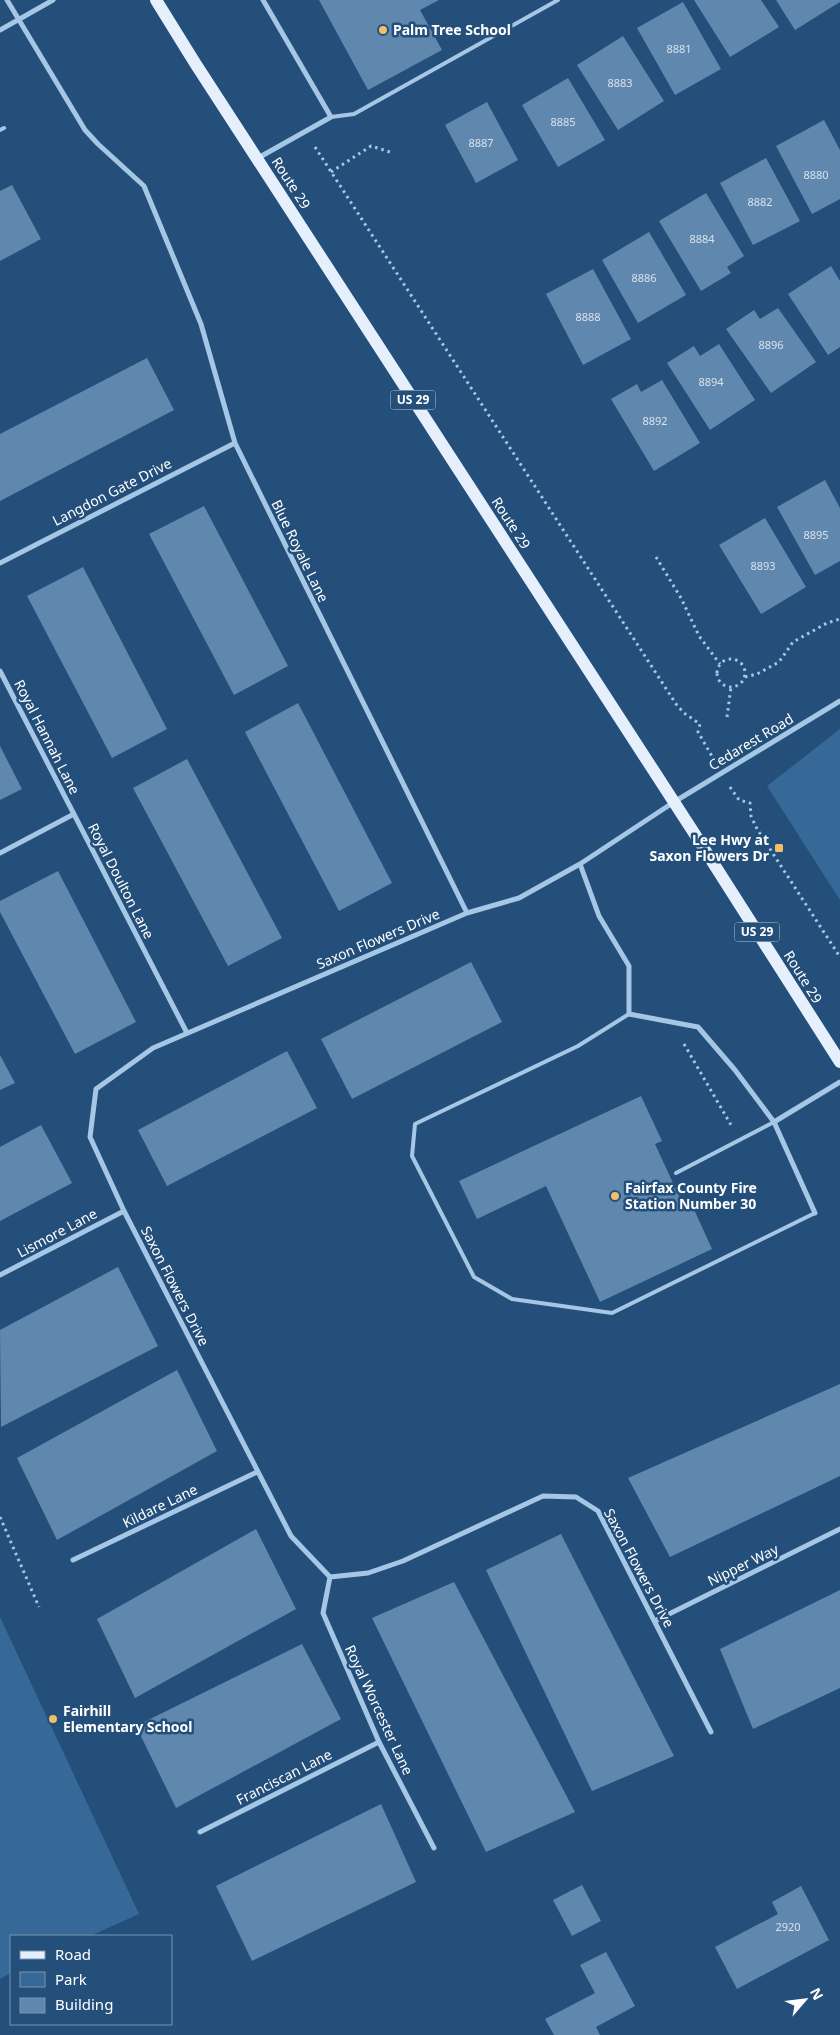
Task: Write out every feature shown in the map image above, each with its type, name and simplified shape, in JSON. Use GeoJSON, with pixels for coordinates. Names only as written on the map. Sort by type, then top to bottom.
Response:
{"type":"FeatureCollection","features":[{"type":"Feature","properties":{"kind":"main road","name":"Route 29"},"geometry":{"type":"LineString","coordinates":[[156,0],[840,1062]]}},
{"type":"Feature","properties":{"kind":"street"},"geometry":{"type":"LineString","coordinates":[[7,0],[18,20]]}},
{"type":"Feature","properties":{"kind":"street"},"geometry":{"type":"LineString","coordinates":[[0,30],[53,0]]}},
{"type":"Feature","properties":{"kind":"street"},"geometry":{"type":"LineString","coordinates":[[257,159],[331,117],[263,0]]}},
{"type":"Feature","properties":{"kind":"street","name":"Blue Royale Lane"},"geometry":{"type":"LineString","coordinates":[[18,20],[86,130],[98,144],[144,186],[202,324],[235,442],[466,913]]}},
{"type":"Feature","properties":{"kind":"street","name":"Langdon Gate Drive"},"geometry":{"type":"LineString","coordinates":[[0,562],[235,442]]}},
{"type":"Feature","properties":{"kind":"street","name":"Royal Hannah Lane"},"geometry":{"type":"LineString","coordinates":[[0,671],[74,814]]}},
{"type":"Feature","properties":{"kind":"street","name":"Cedarest Road"},"geometry":{"type":"LineString","coordinates":[[674,802],[840,701]]}},
{"type":"Feature","properties":{"kind":"street","name":"Saxon Flowers Drive"},"geometry":{"type":"LineString","coordinates":[[674,802],[580,864],[519,898],[466,913],[153,1048],[96,1089],[90,1137],[124,1211],[291,1536],[330,1577],[368,1573],[403,1561],[542,1496],[576,1497],[598,1511],[711,1732]]}},
{"type":"Feature","properties":{"kind":"street","name":"Royal Doulton Lane"},"geometry":{"type":"LineString","coordinates":[[0,853],[74,814],[186,1033]]}},
{"type":"Feature","properties":{"kind":"street"},"geometry":{"type":"LineString","coordinates":[[580,864],[599,916],[629,966],[629,1014],[698,1027],[774,1122],[815,1213]]}},
{"type":"Feature","properties":{"kind":"street"},"geometry":{"type":"LineString","coordinates":[[774,1122],[840,1082]]}},
{"type":"Feature","properties":{"kind":"street","name":"Lismore Lane"},"geometry":{"type":"LineString","coordinates":[[0,1275],[124,1211]]}},
{"type":"Feature","properties":{"kind":"street","name":"Kildare Lane"},"geometry":{"type":"LineString","coordinates":[[74,1560],[257,1472]]}},
{"type":"Feature","properties":{"kind":"street","name":"Nipper Way"},"geometry":{"type":"LineString","coordinates":[[655,1621],[840,1529]]}},
{"type":"Feature","properties":{"kind":"street","name":"Royal Worcester Lane"},"geometry":{"type":"LineString","coordinates":[[330,1577],[323,1613],[379,1742],[434,1848]]}},
{"type":"Feature","properties":{"kind":"street","name":"Franciscan Lane"},"geometry":{"type":"LineString","coordinates":[[200,1832],[379,1742]]}},
{"type":"Feature","properties":{"kind":"lane"},"geometry":{"type":"LineString","coordinates":[[331,117],[354,114],[558,0]]}},
{"type":"Feature","properties":{"kind":"lane"},"geometry":{"type":"LineString","coordinates":[[629,1014],[578,1046],[415,1124],[412,1156],[474,1278],[512,1299],[612,1313],[815,1213]]}},
{"type":"Feature","properties":{"kind":"lane"},"geometry":{"type":"LineString","coordinates":[[676,1173],[774,1122]]}},
{"type":"Feature","properties":{"kind":"path"},"geometry":{"type":"LineString","coordinates":[[305,131],[676,704],[684,713],[700,724],[698,732],[721,773],[739,800],[750,803],[751,816],[757,829],[840,957]]}},
{"type":"Feature","properties":{"kind":"path"},"geometry":{"type":"LineString","coordinates":[[332,172],[371,146],[390,152]]}},
{"type":"Feature","properties":{"kind":"path"},"geometry":{"type":"LineString","coordinates":[[656,558],[681,598],[699,636],[720,664]]}},
{"type":"Feature","properties":{"kind":"path"},"geometry":{"type":"LineString","coordinates":[[745,677],[744,667],[738,660],[728,659],[720,664],[717,677],[722,684],[731,687],[740,684],[745,677],[757,674],[779,662],[793,642],[827,623],[840,619]]}},
{"type":"Feature","properties":{"kind":"path"},"geometry":{"type":"LineString","coordinates":[[727,717],[731,687]]}},
{"type":"Feature","properties":{"kind":"path"},"geometry":{"type":"LineString","coordinates":[[672,1022],[740,1140]]}},
{"type":"Feature","properties":{"kind":"path"},"geometry":{"type":"LineString","coordinates":[[0,1517],[39,1607]]}},
{"type":"Feature","properties":{"kind":"green space"},"geometry":{"type":"Polygon","coordinates":[[[840,729],[840,900],[767,786],[840,729]]]}},
{"type":"Feature","properties":{"kind":"green space"},"geometry":{"type":"Polygon","coordinates":[[[0,1617],[139,1914],[92,1935],[10,1935],[10,1974],[0,1979],[0,1617]]]}},
{"type":"Feature","properties":{"kind":"building","name":"Palm Tree School"},"geometry":{"type":"Polygon","coordinates":[[[319,0],[439,0],[420,10],[442,50],[368,90],[319,0]]]}},
{"type":"Feature","properties":{"kind":"building"},"geometry":{"type":"Polygon","coordinates":[[[694,0],[761,0],[779,27],[730,57],[694,0]]]}},
{"type":"Feature","properties":{"kind":"building"},"geometry":{"type":"Polygon","coordinates":[[[776,0],[840,0],[840,2],[795,30],[776,0]]]}},
{"type":"Feature","properties":{"kind":"building"},"geometry":{"type":"Polygon","coordinates":[[[683,2],[721,69],[675,95],[637,28],[683,2]]]}},
{"type":"Feature","properties":{"kind":"building"},"geometry":{"type":"Polygon","coordinates":[[[623,36],[664,101],[618,130],[577,65],[623,36]]]}},
{"type":"Feature","properties":{"kind":"building"},"geometry":{"type":"Polygon","coordinates":[[[568,78],[605,140],[558,167],[522,105],[568,78]]]}},
{"type":"Feature","properties":{"kind":"building"},"geometry":{"type":"Polygon","coordinates":[[[487,102],[518,160],[476,183],[445,125],[487,102]]]}},
{"type":"Feature","properties":{"kind":"building"},"geometry":{"type":"Polygon","coordinates":[[[824,120],[840,150],[840,199],[812,214],[776,146],[824,120]]]}},
{"type":"Feature","properties":{"kind":"building"},"geometry":{"type":"Polygon","coordinates":[[[766,158],[800,221],[753,245],[720,183],[766,158]]]}},
{"type":"Feature","properties":{"kind":"building"},"geometry":{"type":"Polygon","coordinates":[[[12,185],[41,239],[0,261],[0,191],[12,185]]]}},
{"type":"Feature","properties":{"kind":"building"},"geometry":{"type":"Polygon","coordinates":[[[706,193],[744,256],[727,267],[731,273],[701,291],[659,221],[706,193]]]}},
{"type":"Feature","properties":{"kind":"building"},"geometry":{"type":"Polygon","coordinates":[[[649,232],[686,295],[638,323],[602,260],[649,232]]]}},
{"type":"Feature","properties":{"kind":"building"},"geometry":{"type":"Polygon","coordinates":[[[831,266],[840,281],[840,347],[828,355],[788,294],[831,266]]]}},
{"type":"Feature","properties":{"kind":"building"},"geometry":{"type":"Polygon","coordinates":[[[593,269],[631,339],[583,365],[546,294],[593,269]]]}},
{"type":"Feature","properties":{"kind":"building"},"geometry":{"type":"Polygon","coordinates":[[[778,308],[816,362],[771,393],[726,329],[754,310],[760,319],[778,308]]]}},
{"type":"Feature","properties":{"kind":"building"},"geometry":{"type":"Polygon","coordinates":[[[719,344],[755,400],[710,430],[667,363],[694,346],[700,356],[719,344]]]}},
{"type":"Feature","properties":{"kind":"building"},"geometry":{"type":"Polygon","coordinates":[[[147,358],[174,410],[0,501],[0,434],[147,358]]]}},
{"type":"Feature","properties":{"kind":"building"},"geometry":{"type":"Polygon","coordinates":[[[662,380],[700,443],[654,471],[611,399],[637,384],[641,392],[662,380]]]}},
{"type":"Feature","properties":{"kind":"building"},"geometry":{"type":"Polygon","coordinates":[[[825,480],[840,508],[840,561],[815,575],[777,507],[825,480]]]}},
{"type":"Feature","properties":{"kind":"building"},"geometry":{"type":"Polygon","coordinates":[[[204,506],[288,666],[234,695],[149,534],[204,506]]]}},
{"type":"Feature","properties":{"kind":"building"},"geometry":{"type":"Polygon","coordinates":[[[765,518],[806,587],[761,614],[719,545],[765,518]]]}},
{"type":"Feature","properties":{"kind":"building"},"geometry":{"type":"Polygon","coordinates":[[[83,567],[167,729],[112,758],[27,596],[83,567]]]}},
{"type":"Feature","properties":{"kind":"building"},"geometry":{"type":"Polygon","coordinates":[[[298,703],[392,883],[339,911],[245,732],[298,703]]]}},
{"type":"Feature","properties":{"kind":"building"},"geometry":{"type":"Polygon","coordinates":[[[0,746],[22,789],[0,800],[0,746]]]}},
{"type":"Feature","properties":{"kind":"building"},"geometry":{"type":"Polygon","coordinates":[[[187,759],[282,938],[228,966],[133,788],[187,759]]]}},
{"type":"Feature","properties":{"kind":"building"},"geometry":{"type":"Polygon","coordinates":[[[58,871],[136,1022],[75,1054],[0,912],[0,901],[58,871]]]}},
{"type":"Feature","properties":{"kind":"building"},"geometry":{"type":"Polygon","coordinates":[[[471,962],[502,1022],[352,1099],[321,1039],[471,962]]]}},
{"type":"Feature","properties":{"kind":"building"},"geometry":{"type":"Polygon","coordinates":[[[287,1051],[317,1108],[167,1186],[138,1130],[287,1051]]]}},
{"type":"Feature","properties":{"kind":"building"},"geometry":{"type":"Polygon","coordinates":[[[0,1055],[15,1083],[0,1090],[0,1055]]]}},
{"type":"Feature","properties":{"kind":"building","name":"Fairfax County Fire Station Number 30"},"geometry":{"type":"Polygon","coordinates":[[[641,1096],[662,1141],[655,1144],[685,1209],[692,1205],[712,1249],[600,1302],[546,1186],[477,1219],[459,1181],[641,1096]]]}},
{"type":"Feature","properties":{"kind":"building"},"geometry":{"type":"Polygon","coordinates":[[[41,1125],[72,1183],[0,1221],[0,1147],[41,1125]]]}},
{"type":"Feature","properties":{"kind":"building"},"geometry":{"type":"Polygon","coordinates":[[[118,1267],[158,1346],[1,1427],[0,1330],[118,1267]]]}},
{"type":"Feature","properties":{"kind":"building"},"geometry":{"type":"Polygon","coordinates":[[[177,1370],[217,1451],[57,1540],[17,1458],[177,1370]]]}},
{"type":"Feature","properties":{"kind":"building"},"geometry":{"type":"Polygon","coordinates":[[[840,1384],[840,1476],[670,1557],[628,1478],[840,1384]]]}},
{"type":"Feature","properties":{"kind":"building"},"geometry":{"type":"Polygon","coordinates":[[[256,1529],[296,1609],[135,1698],[97,1619],[256,1529]]]}},
{"type":"Feature","properties":{"kind":"building"},"geometry":{"type":"Polygon","coordinates":[[[561,1534],[674,1756],[592,1791],[486,1570],[561,1534]]]}},
{"type":"Feature","properties":{"kind":"building"},"geometry":{"type":"Polygon","coordinates":[[[454,1582],[575,1812],[486,1852],[372,1618],[454,1582]]]}},
{"type":"Feature","properties":{"kind":"building"},"geometry":{"type":"Polygon","coordinates":[[[840,1590],[840,1688],[753,1729],[720,1649],[840,1590]]]}},
{"type":"Feature","properties":{"kind":"building"},"geometry":{"type":"Polygon","coordinates":[[[302,1644],[341,1719],[176,1808],[136,1726],[302,1644]]]}},
{"type":"Feature","properties":{"kind":"building"},"geometry":{"type":"Polygon","coordinates":[[[381,1804],[416,1882],[252,1961],[216,1886],[381,1804]]]}},
{"type":"Feature","properties":{"kind":"building"},"geometry":{"type":"Polygon","coordinates":[[[582,1885],[601,1921],[572,1936],[553,1900],[582,1885]]]}},
{"type":"Feature","properties":{"kind":"building"},"geometry":{"type":"Polygon","coordinates":[[[801,1886],[829,1940],[737,1989],[715,1947],[778,1914],[772,1902],[801,1886]]]}},
{"type":"Feature","properties":{"kind":"building"},"geometry":{"type":"Polygon","coordinates":[[[606,1952],[635,2006],[596,2027],[600,2035],[554,2035],[545,2019],[595,1993],[580,1965],[606,1952]]]}},
{"type":"Feature","properties":{"kind":"place","name":"Palm Tree School"},"geometry":{"type":"Point","coordinates":[383,30]}},
{"type":"Feature","properties":{"kind":"place","name":"Lee Hwy at Saxon Flowers Dr"},"geometry":{"type":"Point","coordinates":[779,848]}},
{"type":"Feature","properties":{"kind":"place","name":"Fairfax County Fire Station Number 30"},"geometry":{"type":"Point","coordinates":[615,1196]}},
{"type":"Feature","properties":{"kind":"place","name":"Fairhill Elementary School"},"geometry":{"type":"Point","coordinates":[53,1719]}}]}
